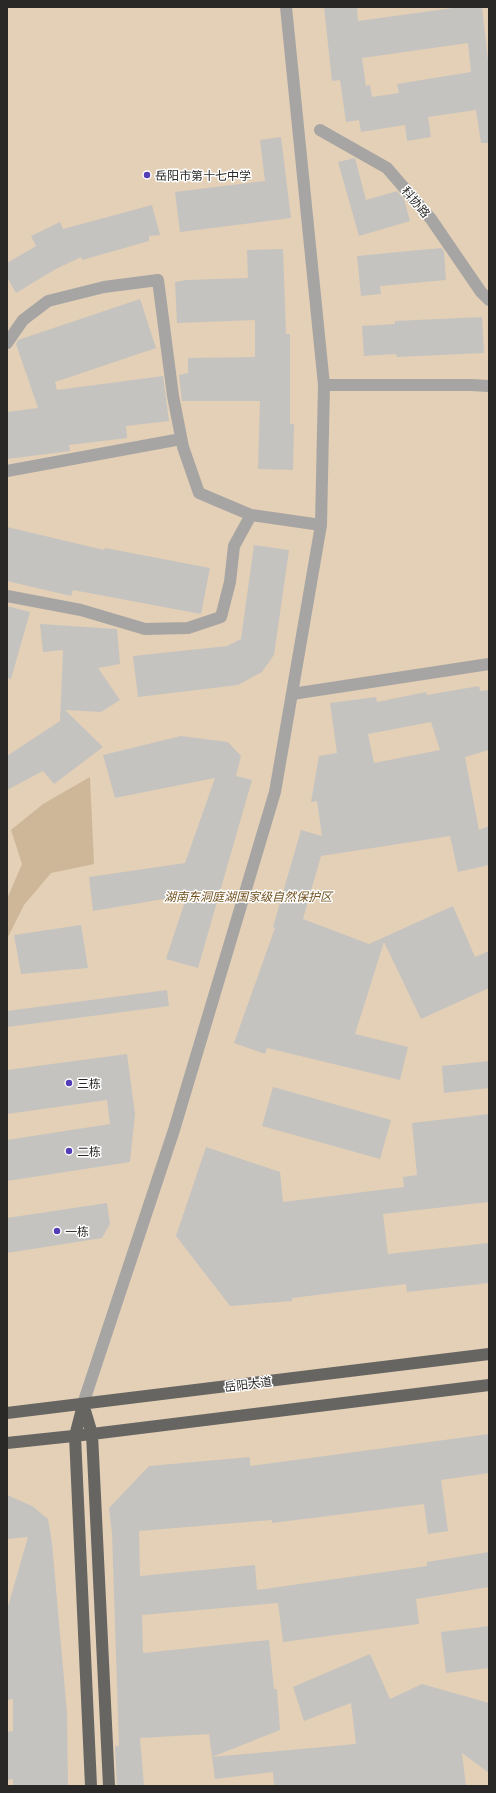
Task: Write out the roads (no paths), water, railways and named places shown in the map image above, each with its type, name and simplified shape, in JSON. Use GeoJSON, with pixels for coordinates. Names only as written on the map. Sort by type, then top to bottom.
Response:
{"type":"FeatureCollection","features":[{"type":"Feature","properties":{"kind":"main road","name":"岳阳大道"},"geometry":{"type":"LineString","coordinates":[[7,1412],[489,1354]]}},
{"type":"Feature","properties":{"kind":"main road"},"geometry":{"type":"LineString","coordinates":[[7,1443],[92,1434],[489,1385]]}},
{"type":"Feature","properties":{"kind":"main road"},"geometry":{"type":"LineString","coordinates":[[83,1404],[92,1434],[109,1786]]}},
{"type":"Feature","properties":{"kind":"main road"},"geometry":{"type":"LineString","coordinates":[[83,1404],[75,1436],[91,1786]]}},
{"type":"Feature","properties":{"kind":"street"},"geometry":{"type":"LineString","coordinates":[[83,1404],[174,1130],[275,792],[321,525],[324,385],[286,7]]}},
{"type":"Feature","properties":{"kind":"street","name":"科协路"},"geometry":{"type":"LineString","coordinates":[[320,130],[387,168],[431,219],[481,292],[489,300]]}},
{"type":"Feature","properties":{"kind":"street"},"geometry":{"type":"LineString","coordinates":[[7,343],[23,320],[48,301],[104,287],[158,280],[173,396],[181,439],[199,492],[251,515],[321,525]]}},
{"type":"Feature","properties":{"kind":"street"},"geometry":{"type":"LineString","coordinates":[[324,385],[471,384],[489,386]]}},
{"type":"Feature","properties":{"kind":"street"},"geometry":{"type":"LineString","coordinates":[[7,471],[181,439]]}},
{"type":"Feature","properties":{"kind":"street"},"geometry":{"type":"LineString","coordinates":[[7,596],[81,610],[145,629],[188,628],[215,620],[221,617],[230,582],[234,546],[251,515]]}},
{"type":"Feature","properties":{"kind":"street"},"geometry":{"type":"LineString","coordinates":[[292,694],[489,664]]}},
{"type":"Feature","properties":{"kind":"place","name":"岳阳市第十七中学"},"geometry":{"type":"Point","coordinates":[147,175]}},
{"type":"Feature","properties":{"kind":"place","name":"三栋"},"geometry":{"type":"Point","coordinates":[69,1083]}},
{"type":"Feature","properties":{"kind":"place","name":"二栋"},"geometry":{"type":"Point","coordinates":[69,1151]}},
{"type":"Feature","properties":{"kind":"place","name":"一栋"},"geometry":{"type":"Point","coordinates":[57,1231]}},
{"type":"Feature","properties":{"kind":"park label","name":"湖南东洞庭湖国家级自然保护区"},"geometry":{"type":"Point","coordinates":[248,896]}}]}
